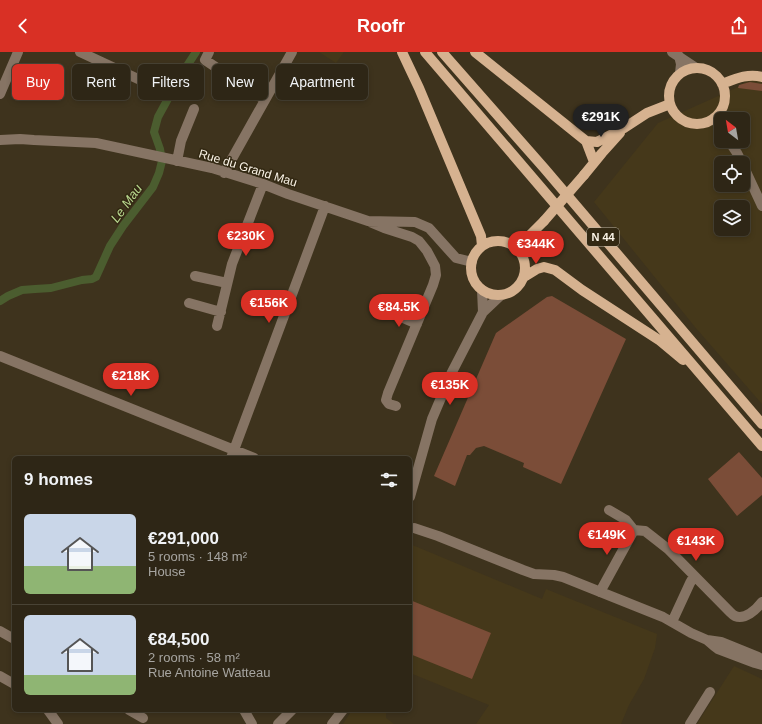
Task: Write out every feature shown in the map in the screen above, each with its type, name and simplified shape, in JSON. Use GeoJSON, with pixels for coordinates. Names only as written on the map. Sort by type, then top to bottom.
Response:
{"type":"FeatureCollection","features":[{"type":"Feature","properties":{"kind":"main road"},"geometry":{"type":"LineString","coordinates":[[402,52],[419,88],[481,236],[482,246]]}},
{"type":"Feature","properties":{"kind":"main road","name":"N 44"},"geometry":{"type":"LineString","coordinates":[[425,52],[762,446]]}},
{"type":"Feature","properties":{"kind":"main road","name":"N 44"},"geometry":{"type":"LineString","coordinates":[[442,52],[544,168],[762,424]]}},
{"type":"Feature","properties":{"kind":"main road"},"geometry":{"type":"LineString","coordinates":[[475,52],[586,141],[594,162]]}},
{"type":"Feature","properties":{"kind":"main road"},"geometry":{"type":"LineString","coordinates":[[714,118],[697,124],[680,118],[674,112],[670,104],[670,87],[674,79],[680,73],[696,68],[704,69],[718,77],[722,84],[725,98],[720,112]]}},
{"type":"Feature","properties":{"kind":"main road"},"geometry":{"type":"LineString","coordinates":[[722,84],[740,77],[762,77]]}},
{"type":"Feature","properties":{"kind":"main road"},"geometry":{"type":"LineString","coordinates":[[586,141],[598,142],[647,113],[670,104]]}},
{"type":"Feature","properties":{"kind":"main road"},"geometry":{"type":"LineString","coordinates":[[517,248],[544,221],[624,128]]}},
{"type":"Feature","properties":{"kind":"main road"},"geometry":{"type":"LineString","coordinates":[[496,241],[504,241],[517,248],[522,254],[525,262],[524,277],[520,284],[514,290],[501,295],[490,294],[482,290],[473,278],[471,270],[474,256],[478,250],[489,242],[496,241]]}},
{"type":"Feature","properties":{"kind":"main road"},"geometry":{"type":"LineString","coordinates":[[524,277],[537,269],[544,267],[555,270],[659,340],[701,374]]}},
{"type":"Feature","properties":{"kind":"street"},"geometry":{"type":"LineString","coordinates":[[1,88],[18,52]]}},
{"type":"Feature","properties":{"kind":"street"},"geometry":{"type":"LineString","coordinates":[[80,52],[138,79]]}},
{"type":"Feature","properties":{"kind":"street"},"geometry":{"type":"LineString","coordinates":[[209,52],[205,60],[212,64]]}},
{"type":"Feature","properties":{"kind":"street"},"geometry":{"type":"LineString","coordinates":[[214,52],[216,53],[216,64]]}},
{"type":"Feature","properties":{"kind":"street"},"geometry":{"type":"LineString","coordinates":[[268,95],[292,52]]}},
{"type":"Feature","properties":{"kind":"street"},"geometry":{"type":"LineString","coordinates":[[676,54],[696,68]]}},
{"type":"Feature","properties":{"kind":"street"},"geometry":{"type":"LineString","coordinates":[[676,54],[681,64],[680,73]]}},
{"type":"Feature","properties":{"kind":"street"},"geometry":{"type":"LineString","coordinates":[[224,172],[265,100]]}},
{"type":"Feature","properties":{"kind":"street"},"geometry":{"type":"LineString","coordinates":[[173,160],[194,108]]}},
{"type":"Feature","properties":{"kind":"street","name":"Rue du Grand Mau"},"geometry":{"type":"LineString","coordinates":[[0,140],[20,139],[96,143],[212,168],[263,184],[368,221],[415,222],[429,228],[456,258],[472,262]]}},
{"type":"Feature","properties":{"kind":"street"},"geometry":{"type":"LineString","coordinates":[[750,181],[762,206]]}},
{"type":"Feature","properties":{"kind":"street"},"geometry":{"type":"LineString","coordinates":[[217,326],[232,264],[263,184]]}},
{"type":"Feature","properties":{"kind":"street"},"geometry":{"type":"LineString","coordinates":[[232,454],[325,206]]}},
{"type":"Feature","properties":{"kind":"street"},"geometry":{"type":"LineString","coordinates":[[368,221],[384,228],[413,237],[419,241],[436,270],[435,280],[388,393],[386,400],[389,404],[396,406]]}},
{"type":"Feature","properties":{"kind":"street"},"geometry":{"type":"LineString","coordinates":[[195,276],[227,283]]}},
{"type":"Feature","properties":{"kind":"street"},"geometry":{"type":"LineString","coordinates":[[482,290],[483,312]]}},
{"type":"Feature","properties":{"kind":"street"},"geometry":{"type":"LineString","coordinates":[[412,490],[432,419],[452,372],[483,312],[501,295]]}},
{"type":"Feature","properties":{"kind":"street"},"geometry":{"type":"LineString","coordinates":[[189,303],[220,312]]}},
{"type":"Feature","properties":{"kind":"street"},"geometry":{"type":"LineString","coordinates":[[389,312],[417,324]]}},
{"type":"Feature","properties":{"kind":"street"},"geometry":{"type":"LineString","coordinates":[[1,360],[232,454],[243,456]]}},
{"type":"Feature","properties":{"kind":"street"},"geometry":{"type":"LineString","coordinates":[[609,510],[626,520],[634,530],[645,531],[668,549],[735,616],[742,617],[750,614],[762,602]]}},
{"type":"Feature","properties":{"kind":"street"},"geometry":{"type":"LineString","coordinates":[[600,592],[634,530]]}},
{"type":"Feature","properties":{"kind":"street"},"geometry":{"type":"LineString","coordinates":[[412,531],[438,536],[523,570],[538,574],[563,577],[672,622],[690,633],[707,640],[721,642],[762,659]]}},
{"type":"Feature","properties":{"kind":"street"},"geometry":{"type":"LineString","coordinates":[[672,622],[694,576]]}},
{"type":"Feature","properties":{"kind":"street"},"geometry":{"type":"LineString","coordinates":[[0,631],[12,638]]}},
{"type":"Feature","properties":{"kind":"street"},"geometry":{"type":"LineString","coordinates":[[707,640],[718,649],[762,665]]}},
{"type":"Feature","properties":{"kind":"street"},"geometry":{"type":"LineString","coordinates":[[0,676],[12,683]]}},
{"type":"Feature","properties":{"kind":"street"},"geometry":{"type":"LineString","coordinates":[[690,724],[710,692]]}},
{"type":"Feature","properties":{"kind":"street"},"geometry":{"type":"LineString","coordinates":[[49,712],[58,724]]}},
{"type":"Feature","properties":{"kind":"street"},"geometry":{"type":"LineString","coordinates":[[133,712],[143,717]]}},
{"type":"Feature","properties":{"kind":"street"},"geometry":{"type":"LineString","coordinates":[[245,712],[252,724]]}},
{"type":"Feature","properties":{"kind":"street"},"geometry":{"type":"LineString","coordinates":[[278,724],[290,712]]}},
{"type":"Feature","properties":{"kind":"street"},"geometry":{"type":"LineString","coordinates":[[332,724],[341,712]]}},
{"type":"Feature","properties":{"kind":"shaded area"},"geometry":{"type":"Polygon","coordinates":[[[319,52],[344,52],[336,63],[319,52]]]}},
{"type":"Feature","properties":{"kind":"shaded area"},"geometry":{"type":"Polygon","coordinates":[[[762,71],[762,404],[695,327],[594,202],[658,123],[736,88],[762,71]]]}},
{"type":"Feature","properties":{"kind":"shaded area"},"geometry":{"type":"Polygon","coordinates":[[[750,82],[762,84],[762,91],[738,88],[739,85],[750,82]]]}},
{"type":"Feature","properties":{"kind":"shaded area"},"geometry":{"type":"Polygon","coordinates":[[[552,296],[626,339],[561,484],[523,467],[524,463],[484,446],[476,448],[470,455],[467,455],[455,486],[434,476],[496,333],[547,297],[552,296]]]}},
{"type":"Feature","properties":{"kind":"shaded area"},"geometry":{"type":"Polygon","coordinates":[[[739,452],[762,478],[762,495],[737,516],[708,479],[739,452]]]}},
{"type":"Feature","properties":{"kind":"shaded area"},"geometry":{"type":"Polygon","coordinates":[[[412,545],[542,599],[546,589],[657,634],[655,648],[644,679],[629,705],[621,724],[476,724],[489,705],[412,674],[412,545]]]}},
{"type":"Feature","properties":{"kind":"shaded area"},"geometry":{"type":"Polygon","coordinates":[[[412,601],[491,633],[472,679],[412,655],[412,601]]]}},
{"type":"Feature","properties":{"kind":"shaded area"},"geometry":{"type":"Polygon","coordinates":[[[734,666],[762,679],[762,724],[697,724],[734,666]]]}},
{"type":"Feature","properties":{"kind":"shaded area"},"geometry":{"type":"Polygon","coordinates":[[[351,712],[386,712],[386,718],[394,724],[343,724],[351,712]]]}},
{"type":"Feature","properties":{"kind":"waterway","name":"Le Mau"},"geometry":{"type":"LineString","coordinates":[[0,301],[22,290],[51,288],[96,277],[110,246],[123,226],[153,187],[162,161],[160,149],[154,132],[158,117],[181,75],[196,52]]}}]}
